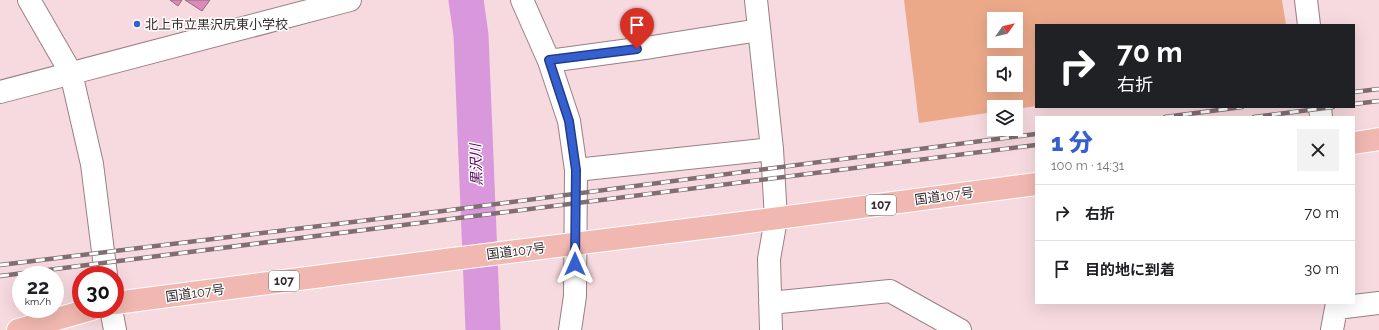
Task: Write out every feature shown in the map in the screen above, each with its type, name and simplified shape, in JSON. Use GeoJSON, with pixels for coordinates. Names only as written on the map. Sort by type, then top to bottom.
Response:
{"type":"FeatureCollection","features":[{"type":"Feature","properties":{"kind":"highway"},"geometry":{"type":"LineString","coordinates":[[1355,143],[1379,139]]}},
{"type":"Feature","properties":{"kind":"highway","name":"国道107号"},"geometry":{"type":"LineString","coordinates":[[124,302],[776,219],[1035,184]]}},
{"type":"Feature","properties":{"kind":"highway"},"geometry":{"type":"LineString","coordinates":[[18,330],[72,315]]}},
{"type":"Feature","properties":{"kind":"street"},"geometry":{"type":"LineString","coordinates":[[29,0],[71,73],[92,164],[105,266]]}},
{"type":"Feature","properties":{"kind":"street"},"geometry":{"type":"LineString","coordinates":[[0,92],[350,0]]}},
{"type":"Feature","properties":{"kind":"street"},"geometry":{"type":"LineString","coordinates":[[522,0],[549,60],[569,121],[576,170],[575,296],[570,330]]}},
{"type":"Feature","properties":{"kind":"street"},"geometry":{"type":"LineString","coordinates":[[756,0],[772,149],[776,219],[769,259],[771,330]]}},
{"type":"Feature","properties":{"kind":"street"},"geometry":{"type":"LineString","coordinates":[[1306,0],[1309,24]]}},
{"type":"Feature","properties":{"kind":"street"},"geometry":{"type":"LineString","coordinates":[[549,60],[652,47],[759,30]]}},
{"type":"Feature","properties":{"kind":"street"},"geometry":{"type":"LineString","coordinates":[[576,170],[772,149]]}},
{"type":"Feature","properties":{"kind":"street"},"geometry":{"type":"LineString","coordinates":[[770,303],[890,291],[960,330]]}},
{"type":"Feature","properties":{"kind":"street"},"geometry":{"type":"LineString","coordinates":[[1332,330],[1337,305],[1379,303]]}},
{"type":"Feature","properties":{"kind":"street"},"geometry":{"type":"LineString","coordinates":[[113,318],[115,330]]}},
{"type":"Feature","properties":{"kind":"shaded area"},"geometry":{"type":"Polygon","coordinates":[[[904,0],[1282,0],[1286,24],[1035,24],[1035,106],[1023,108],[1023,100],[987,100],[987,113],[919,123],[904,0]]]}},
{"type":"Feature","properties":{"kind":"building"},"geometry":{"type":"Polygon","coordinates":[[[170,0],[182,0],[178,6],[170,0]]]}},
{"type":"Feature","properties":{"kind":"building"},"geometry":{"type":"Polygon","coordinates":[[[185,0],[210,0],[202,11],[185,0]]]}},
{"type":"Feature","properties":{"kind":"waterway","name":"黒沢川"},"geometry":{"type":"LineString","coordinates":[[466,0],[471,35],[483,330]]}},
{"type":"Feature","properties":{"kind":"railway"},"geometry":{"type":"LineString","coordinates":[[1355,92],[1379,89]]}},
{"type":"Feature","properties":{"kind":"railway"},"geometry":{"type":"LineString","coordinates":[[1355,104],[1379,101]]}},
{"type":"Feature","properties":{"kind":"railway"},"geometry":{"type":"LineString","coordinates":[[1173,116],[1234,108]]}},
{"type":"Feature","properties":{"kind":"railway"},"geometry":{"type":"LineString","coordinates":[[1262,116],[1325,108]]}},
{"type":"Feature","properties":{"kind":"railway"},"geometry":{"type":"LineString","coordinates":[[0,265],[435,212],[1035,134]]}},
{"type":"Feature","properties":{"kind":"railway"},"geometry":{"type":"LineString","coordinates":[[0,276],[1035,145]]}},
{"type":"Feature","properties":{"kind":"place","name":"北上市立黒沢尻東小学校"},"geometry":{"type":"Point","coordinates":[137,24]}},
{"type":"Feature","properties":{"kind":"route"},"geometry":{"type":"LineString","coordinates":[[575,264],[576,170],[569,121],[549,60],[637,49]]}}]}
